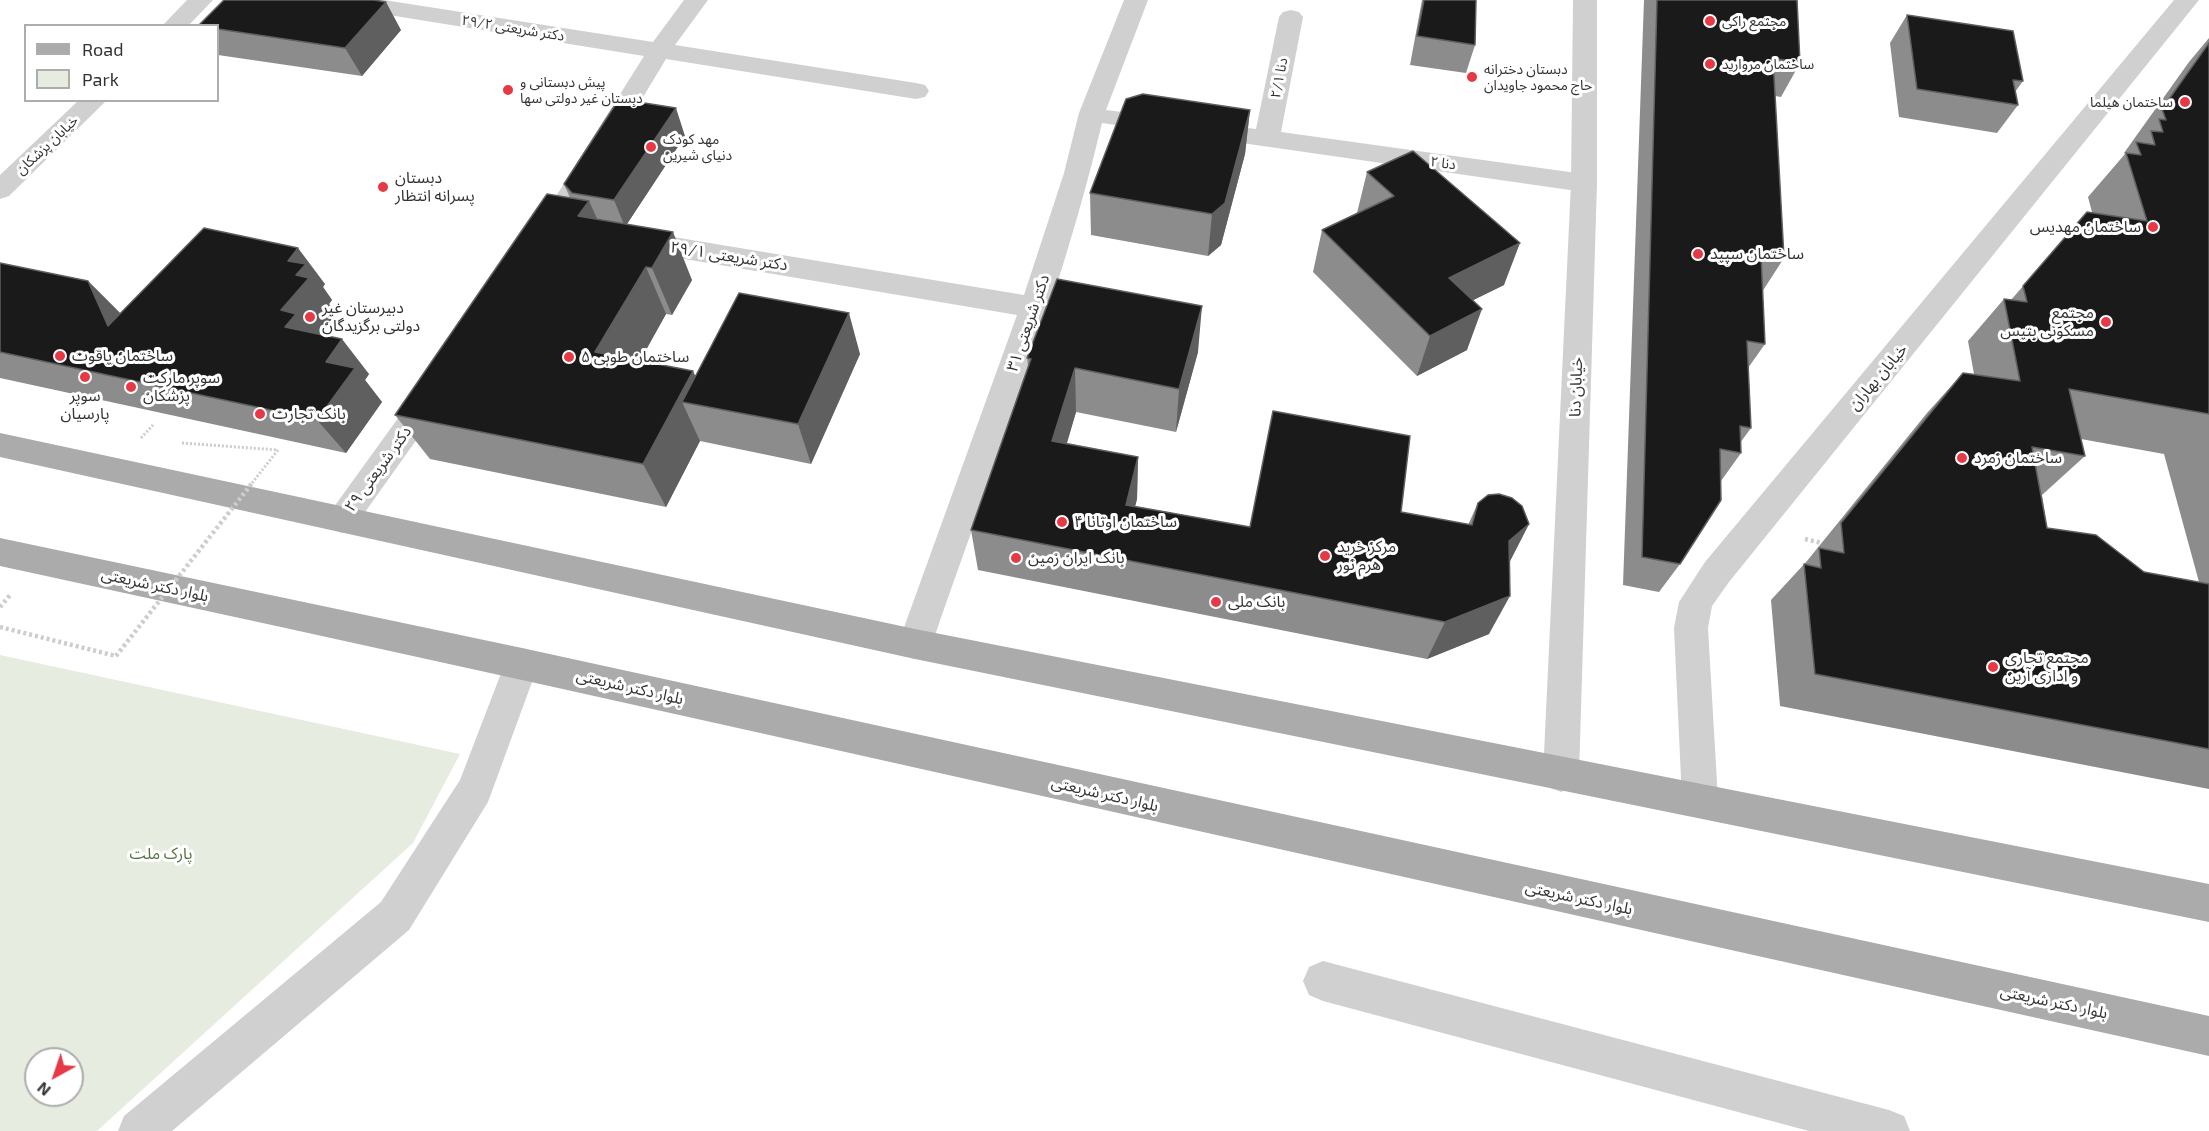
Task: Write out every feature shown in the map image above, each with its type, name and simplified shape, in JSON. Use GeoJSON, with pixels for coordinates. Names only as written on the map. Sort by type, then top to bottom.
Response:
{"type":"FeatureCollection","features":[{"type":"Feature","properties":{"kind":"main road"},"geometry":{"type":"LineString","coordinates":[[0,445],[915,644],[2209,903]]}},
{"type":"Feature","properties":{"kind":"main road","name":"بلوار دکتر شریعتی"},"geometry":{"type":"LineString","coordinates":[[0,552],[522,663],[1333,845],[2209,1036]]}},
{"type":"Feature","properties":{"kind":"street"},"geometry":{"type":"LineString","coordinates":[[176,24],[201,0]]}},
{"type":"Feature","properties":{"kind":"street","name":"۲۹/۲ دکتر شریعتی"},"geometry":{"type":"LineString","coordinates":[[339,0],[915,91]]}},
{"type":"Feature","properties":{"kind":"street"},"geometry":{"type":"LineString","coordinates":[[531,256],[563,229],[659,51],[696,0]]}},
{"type":"Feature","properties":{"kind":"street","name":"۳۱ دکتر شریعتی"},"geometry":{"type":"LineString","coordinates":[[915,644],[1034,308],[1077,173],[1092,113],[1136,0]]}},
{"type":"Feature","properties":{"kind":"street","name":"خیابان دنا"},"geometry":{"type":"LineString","coordinates":[[1561,775],[1584,183],[1585,0]]}},
{"type":"Feature","properties":{"kind":"street","name":"خیابان بهاران"},"geometry":{"type":"LineString","coordinates":[[1701,800],[1692,628],[1696,602],[1717,572],[2187,0]]}},
{"type":"Feature","properties":{"kind":"street","name":"۲/۱ دنا"},"geometry":{"type":"LineString","coordinates":[[1267,138],[1292,17]]}},
{"type":"Feature","properties":{"kind":"street","name":"خیابان پزشکان"},"geometry":{"type":"LineString","coordinates":[[0,190],[93,102]]}},
{"type":"Feature","properties":{"kind":"street","name":"۲ دنا"},"geometry":{"type":"LineString","coordinates":[[1112,117],[1584,183]]}},
{"type":"Feature","properties":{"kind":"street","name":"۲۹/۱ دکتر شریعتی"},"geometry":{"type":"LineString","coordinates":[[609,236],[1034,308]]}},
{"type":"Feature","properties":{"kind":"street","name":"۲۹ دکتر شریعتی"},"geometry":{"type":"LineString","coordinates":[[342,520],[448,372]]}},
{"type":"Feature","properties":{"kind":"street"},"geometry":{"type":"LineString","coordinates":[[140,1131],[395,916],[475,790],[522,663]]}},
{"type":"Feature","properties":{"kind":"street"},"geometry":{"type":"LineString","coordinates":[[1323,981],[1888,1131]]}},
{"type":"Feature","properties":{"kind":"path"},"geometry":{"type":"LineString","coordinates":[[151,441],[140,440],[153,425]]}},
{"type":"Feature","properties":{"kind":"path"},"geometry":{"type":"LineString","coordinates":[[0,627],[116,656],[278,450],[174,442]]}},
{"type":"Feature","properties":{"kind":"path"},"geometry":{"type":"LineString","coordinates":[[1805,539],[1833,545]]}},
{"type":"Feature","properties":{"kind":"green space","name":"پارک ملت"},"geometry":{"type":"Polygon","coordinates":[[[0,655],[460,754],[413,843],[97,1131],[0,1131],[0,655]]]}},
{"type":"Feature","properties":{"kind":"building"},"geometry":{"type":"Polygon","coordinates":[[[224,0],[374,0],[386,2],[345,48],[219,29],[219,24],[200,24],[224,0]]]}},
{"type":"Feature","properties":{"kind":"building"},"geometry":{"type":"Polygon","coordinates":[[[1424,0],[1476,0],[1475,45],[1417,36],[1424,0]]]}},
{"type":"Feature","properties":{"kind":"building"},"geometry":{"type":"Polygon","coordinates":[[[1657,0],[1797,0],[1800,63],[1773,58],[1784,258],[1761,254],[1765,344],[1747,341],[1751,428],[1740,426],[1741,453],[1720,449],[1721,500],[1680,564],[1642,557],[1657,0]]]}},
{"type":"Feature","properties":{"kind":"building"},"geometry":{"type":"Polygon","coordinates":[[[1907,15],[2013,31],[2023,81],[2013,80],[2018,105],[1917,89],[1907,15]]]}},
{"type":"Feature","properties":{"kind":"building"},"geometry":{"type":"Polygon","coordinates":[[[2209,43],[2209,414],[2069,389],[2085,456],[2032,447],[2047,528],[2096,535],[2144,572],[2209,584],[2209,749],[1815,674],[1804,564],[1821,568],[1819,548],[1844,553],[1841,523],[1963,373],[2020,381],[2004,299],[2027,302],[2023,286],[2087,212],[2147,221],[2126,153],[2141,155],[2136,142],[2155,145],[2151,131],[2163,132],[2159,119],[2166,120],[2162,109],[2209,43]]]}},
{"type":"Feature","properties":{"kind":"building"},"geometry":{"type":"Polygon","coordinates":[[[1143,94],[1250,110],[1225,203],[1212,214],[1090,193],[1126,99],[1143,94]]]}},
{"type":"Feature","properties":{"kind":"building"},"geometry":{"type":"Polygon","coordinates":[[[619,99],[676,108],[614,200],[572,193],[564,184],[619,99]]]}},
{"type":"Feature","properties":{"kind":"building"},"geometry":{"type":"Polygon","coordinates":[[[1413,151],[1520,243],[1449,278],[1482,309],[1430,336],[1322,230],[1394,196],[1367,172],[1413,151]]]}},
{"type":"Feature","properties":{"kind":"building"},"geometry":{"type":"Polygon","coordinates":[[[547,194],[589,201],[578,216],[673,232],[652,268],[646,267],[595,352],[693,371],[643,464],[395,415],[547,194]]]}},
{"type":"Feature","properties":{"kind":"building"},"geometry":{"type":"Polygon","coordinates":[[[204,228],[298,248],[288,261],[306,264],[296,275],[309,278],[281,310],[296,314],[285,327],[342,339],[326,362],[355,368],[317,420],[0,352],[0,263],[88,281],[108,326],[204,228]]]}},
{"type":"Feature","properties":{"kind":"building"},"geometry":{"type":"Polygon","coordinates":[[[1057,279],[1202,306],[1179,389],[1075,368],[1052,441],[1138,457],[1126,505],[1250,527],[1273,411],[1410,436],[1401,512],[1472,525],[1478,503],[1488,495],[1499,494],[1512,498],[1522,506],[1529,524],[1509,541],[1510,596],[1445,622],[971,530],[1031,359],[1027,358],[1057,279]]]}},
{"type":"Feature","properties":{"kind":"building"},"geometry":{"type":"Polygon","coordinates":[[[739,293],[849,313],[798,424],[682,402],[739,293]]]}},
{"type":"Feature","properties":{"kind":"place","name":"مجتمع راکی"},"geometry":{"type":"Point","coordinates":[1710,21]}},
{"type":"Feature","properties":{"kind":"place","name":"ساختمان مروارید"},"geometry":{"type":"Point","coordinates":[1710,64]}},
{"type":"Feature","properties":{"kind":"place","name":"دبستان دخترانه حاج محمود جاویدان"},"geometry":{"type":"Point","coordinates":[1472,77]}},
{"type":"Feature","properties":{"kind":"place","name":"پیش دبستانی و دبستان غیر دولتی سها"},"geometry":{"type":"Point","coordinates":[508,90]}},
{"type":"Feature","properties":{"kind":"place","name":"ساختمان هیلما"},"geometry":{"type":"Point","coordinates":[2185,102]}},
{"type":"Feature","properties":{"kind":"place","name":"مهد کودک دنیای شیرین"},"geometry":{"type":"Point","coordinates":[651,147]}},
{"type":"Feature","properties":{"kind":"place","name":"دبستان پسرانه انتظار"},"geometry":{"type":"Point","coordinates":[383,187]}},
{"type":"Feature","properties":{"kind":"place","name":"ساختمان مهدیس"},"geometry":{"type":"Point","coordinates":[2153,227]}},
{"type":"Feature","properties":{"kind":"place","name":"ساختمان سپید"},"geometry":{"type":"Point","coordinates":[1698,254]}},
{"type":"Feature","properties":{"kind":"place","name":"دبیرستان غیر دولتی برگزیدگان"},"geometry":{"type":"Point","coordinates":[310,317]}},
{"type":"Feature","properties":{"kind":"place","name":"مجتمع مسکونی بتیس"},"geometry":{"type":"Point","coordinates":[2106,322]}},
{"type":"Feature","properties":{"kind":"place","name":"ساختمان یاقوت"},"geometry":{"type":"Point","coordinates":[60,356]}},
{"type":"Feature","properties":{"kind":"place","name":"ساختمان طوبی ۵"},"geometry":{"type":"Point","coordinates":[569,357]}},
{"type":"Feature","properties":{"kind":"place","name":"سوپر پارسیان"},"geometry":{"type":"Point","coordinates":[85,377]}},
{"type":"Feature","properties":{"kind":"place","name":"سوپر مارکت پزشکان"},"geometry":{"type":"Point","coordinates":[131,387]}},
{"type":"Feature","properties":{"kind":"place","name":"بانک تجارت"},"geometry":{"type":"Point","coordinates":[260,414]}},
{"type":"Feature","properties":{"kind":"place","name":"ساختمان زمرد"},"geometry":{"type":"Point","coordinates":[1962,458]}},
{"type":"Feature","properties":{"kind":"place","name":"ساختمان اوتانا ۴"},"geometry":{"type":"Point","coordinates":[1062,522]}},
{"type":"Feature","properties":{"kind":"place","name":"مرکز خرید هرم نور"},"geometry":{"type":"Point","coordinates":[1325,556]}},
{"type":"Feature","properties":{"kind":"place","name":"بانک ایران زمین"},"geometry":{"type":"Point","coordinates":[1016,558]}},
{"type":"Feature","properties":{"kind":"place","name":"بانک ملی"},"geometry":{"type":"Point","coordinates":[1216,602]}},
{"type":"Feature","properties":{"kind":"place","name":"مجتمع تجاری و اداری آرین"},"geometry":{"type":"Point","coordinates":[1993,667]}}]}
